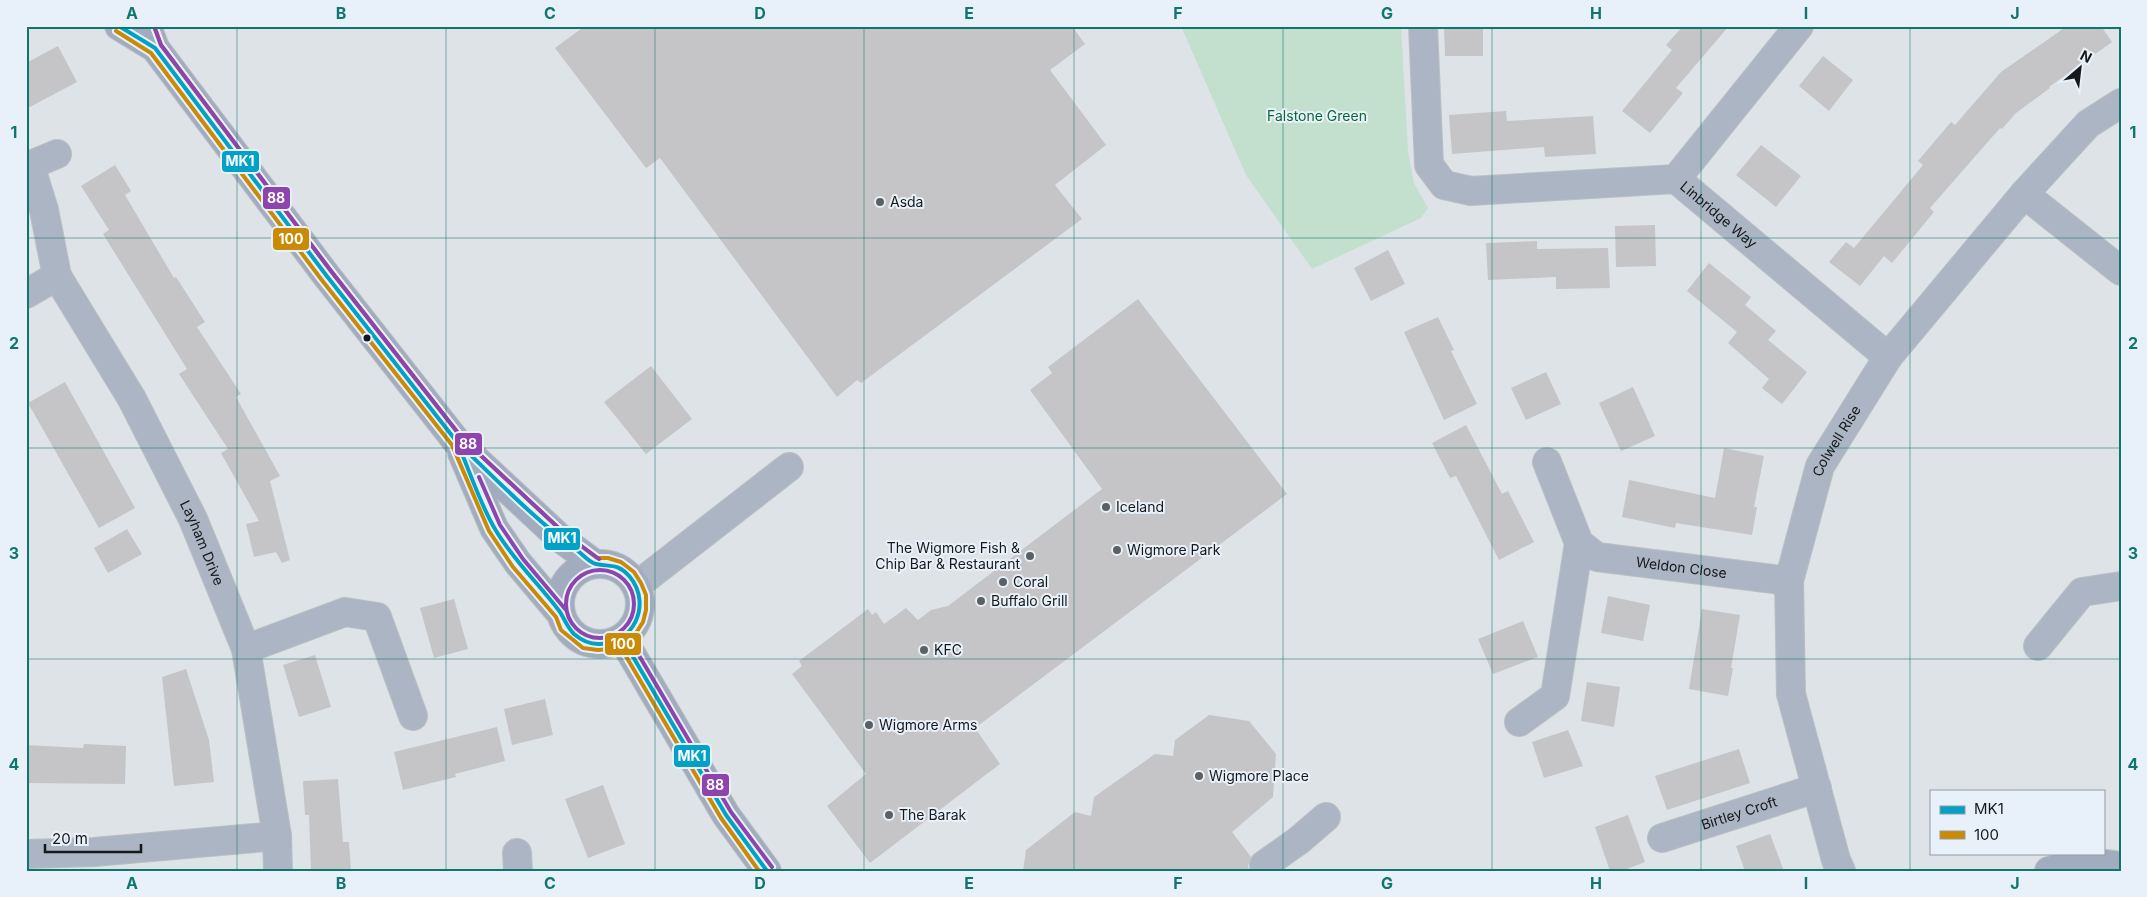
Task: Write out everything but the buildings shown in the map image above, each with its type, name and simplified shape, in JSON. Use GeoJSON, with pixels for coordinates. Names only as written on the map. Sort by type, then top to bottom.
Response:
{"type":"FeatureCollection","features":[{"type":"Feature","properties":{"kind":"street"},"geometry":{"type":"LineString","coordinates":[[119,26],[151,37],[326,276],[457,442],[560,538],[595,564]]}},
{"type":"Feature","properties":{"kind":"street"},"geometry":{"type":"LineString","coordinates":[[1423,26],[1429,165],[1444,186],[1471,191],[1676,179]]}},
{"type":"Feature","properties":{"kind":"street","name":"Linbridge Way"},"geometry":{"type":"LineString","coordinates":[[1799,26],[1676,179],[1888,357]]}},
{"type":"Feature","properties":{"kind":"street","name":"Colwell Rise"},"geometry":{"type":"LineString","coordinates":[[1841,871],[1836,860],[1791,694],[1790,581],[1820,466],[1888,357],[2024,194],[2088,124],[2121,102]]}},
{"type":"Feature","properties":{"kind":"street"},"geometry":{"type":"LineString","coordinates":[[26,294],[57,276],[44,210],[28,166],[57,154]]}},
{"type":"Feature","properties":{"kind":"street"},"geometry":{"type":"LineString","coordinates":[[2024,194],[2121,271]]}},
{"type":"Feature","properties":{"kind":"street","name":"Layham Drive"},"geometry":{"type":"LineString","coordinates":[[57,276],[132,399],[193,519],[246,649],[277,836],[278,871]]}},
{"type":"Feature","properties":{"kind":"street"},"geometry":{"type":"LineString","coordinates":[[457,442],[494,528],[518,563],[561,614],[566,626],[575,635],[585,642],[598,644],[610,643],[622,638],[631,630],[637,620],[640,609],[640,597],[636,586],[629,576],[619,568],[607,564],[595,564],[582,568],[571,576],[563,588],[560,601],[561,614]]}},
{"type":"Feature","properties":{"kind":"street"},"geometry":{"type":"LineString","coordinates":[[1519,722],[1555,696],[1579,543],[1547,462]]}},
{"type":"Feature","properties":{"kind":"street"},"geometry":{"type":"LineString","coordinates":[[636,586],[789,467]]}},
{"type":"Feature","properties":{"kind":"street","name":"Weldon Close"},"geometry":{"type":"LineString","coordinates":[[1579,543],[1597,557],[1790,581]]}},
{"type":"Feature","properties":{"kind":"street"},"geometry":{"type":"LineString","coordinates":[[2038,646],[2082,592],[2121,586]]}},
{"type":"Feature","properties":{"kind":"street"},"geometry":{"type":"LineString","coordinates":[[246,649],[346,612],[378,617],[413,716]]}},
{"type":"Feature","properties":{"kind":"street"},"geometry":{"type":"LineString","coordinates":[[622,638],[726,816],[768,871]]}},
{"type":"Feature","properties":{"kind":"street","name":"Birtley Croft"},"geometry":{"type":"LineString","coordinates":[[1662,838],[1817,788]]}},
{"type":"Feature","properties":{"kind":"street"},"geometry":{"type":"LineString","coordinates":[[1264,864],[1298,841],[1326,817]]}},
{"type":"Feature","properties":{"kind":"street"},"geometry":{"type":"LineString","coordinates":[[26,854],[94,862],[277,836]]}},
{"type":"Feature","properties":{"kind":"street"},"geometry":{"type":"LineString","coordinates":[[2049,871],[2084,860],[2121,866]]}},
{"type":"Feature","properties":{"kind":"green space","name":"Falstone Green"},"geometry":{"type":"Polygon","coordinates":[[[1181,26],[1401,26],[1408,151],[1414,183],[1428,208],[1421,218],[1312,269],[1246,175],[1181,26]]]}},
{"type":"Feature","properties":{"kind":"transit line","name":"MK1"},"geometry":{"type":"LineString","coordinates":[[119,26],[155,48]]}},
{"type":"Feature","properties":{"kind":"transit line","name":"100"},"geometry":{"type":"LineString","coordinates":[[116,31],[151,53],[321,279],[452,445],[489,531],[513,567],[556,617],[561,630],[583,648],[611,649],[626,643],[643,622],[646,610],[646,595],[634,572],[621,562],[608,558],[597,558],[564,533],[462,438],[331,271],[161,45],[154,26]]}},
{"type":"Feature","properties":{"kind":"transit line","name":"88"},"geometry":{"type":"LineString","coordinates":[[154,26],[161,45],[331,271],[462,438],[564,533],[599,559]]}},
{"type":"Feature","properties":{"kind":"transit line","name":"MK1"},"geometry":{"type":"LineString","coordinates":[[155,48],[326,275]]}},
{"type":"Feature","properties":{"kind":"transit line","name":"MK1"},"geometry":{"type":"LineString","coordinates":[[155,48],[326,275]]}},
{"type":"Feature","properties":{"kind":"transit line","name":"MK1"},"geometry":{"type":"LineString","coordinates":[[326,275],[457,442]]}},
{"type":"Feature","properties":{"kind":"transit line","name":"MK1"},"geometry":{"type":"LineString","coordinates":[[457,442],[546,526],[589,561],[622,569],[630,577],[636,588],[639,610],[636,621],[621,638],[611,643],[598,644],[585,641],[574,634],[560,612],[510,551],[495,529],[457,442]]}},
{"type":"Feature","properties":{"kind":"transit line","name":"88"},"geometry":{"type":"LineString","coordinates":[[479,477],[500,525],[523,559],[566,610]]}},
{"type":"Feature","properties":{"kind":"transit line","name":"88"},"geometry":{"type":"LineString","coordinates":[[600,570],[613,573],[624,580],[631,591],[634,604],[631,617],[624,628],[613,635],[600,638],[587,635],[576,628],[569,617],[566,604],[569,591],[576,580],[587,573],[600,570]]}},
{"type":"Feature","properties":{"kind":"transit line","name":"88"},"geometry":{"type":"LineString","coordinates":[[627,635],[731,812],[772,867]]}},
{"type":"Feature","properties":{"kind":"transit line","name":"MK1"},"geometry":{"type":"LineString","coordinates":[[622,638],[726,815],[767,871]]}},
{"type":"Feature","properties":{"kind":"transit line","name":"100"},"geometry":{"type":"LineString","coordinates":[[617,641],[721,818],[759,871]]}},
{"type":"Feature","properties":{"kind":"place","name":"Asda"},"geometry":{"type":"Point","coordinates":[880,202]}},
{"type":"Feature","properties":{"kind":"place","name":"Iceland"},"geometry":{"type":"Point","coordinates":[1106,507]}},
{"type":"Feature","properties":{"kind":"place","name":"Wigmore Park"},"geometry":{"type":"Point","coordinates":[1117,550]}},
{"type":"Feature","properties":{"kind":"place","name":"The Wigmore Fish & Chip Bar & Restaurant"},"geometry":{"type":"Point","coordinates":[1030,556]}},
{"type":"Feature","properties":{"kind":"place","name":"Coral"},"geometry":{"type":"Point","coordinates":[1003,582]}},
{"type":"Feature","properties":{"kind":"place","name":"Buffalo Grill"},"geometry":{"type":"Point","coordinates":[981,601]}},
{"type":"Feature","properties":{"kind":"place","name":"KFC"},"geometry":{"type":"Point","coordinates":[924,650]}},
{"type":"Feature","properties":{"kind":"place","name":"Wigmore Arms"},"geometry":{"type":"Point","coordinates":[869,725]}},
{"type":"Feature","properties":{"kind":"place","name":"Wigmore Place"},"geometry":{"type":"Point","coordinates":[1199,776]}},
{"type":"Feature","properties":{"kind":"place","name":"The Barak"},"geometry":{"type":"Point","coordinates":[889,815]}}]}
